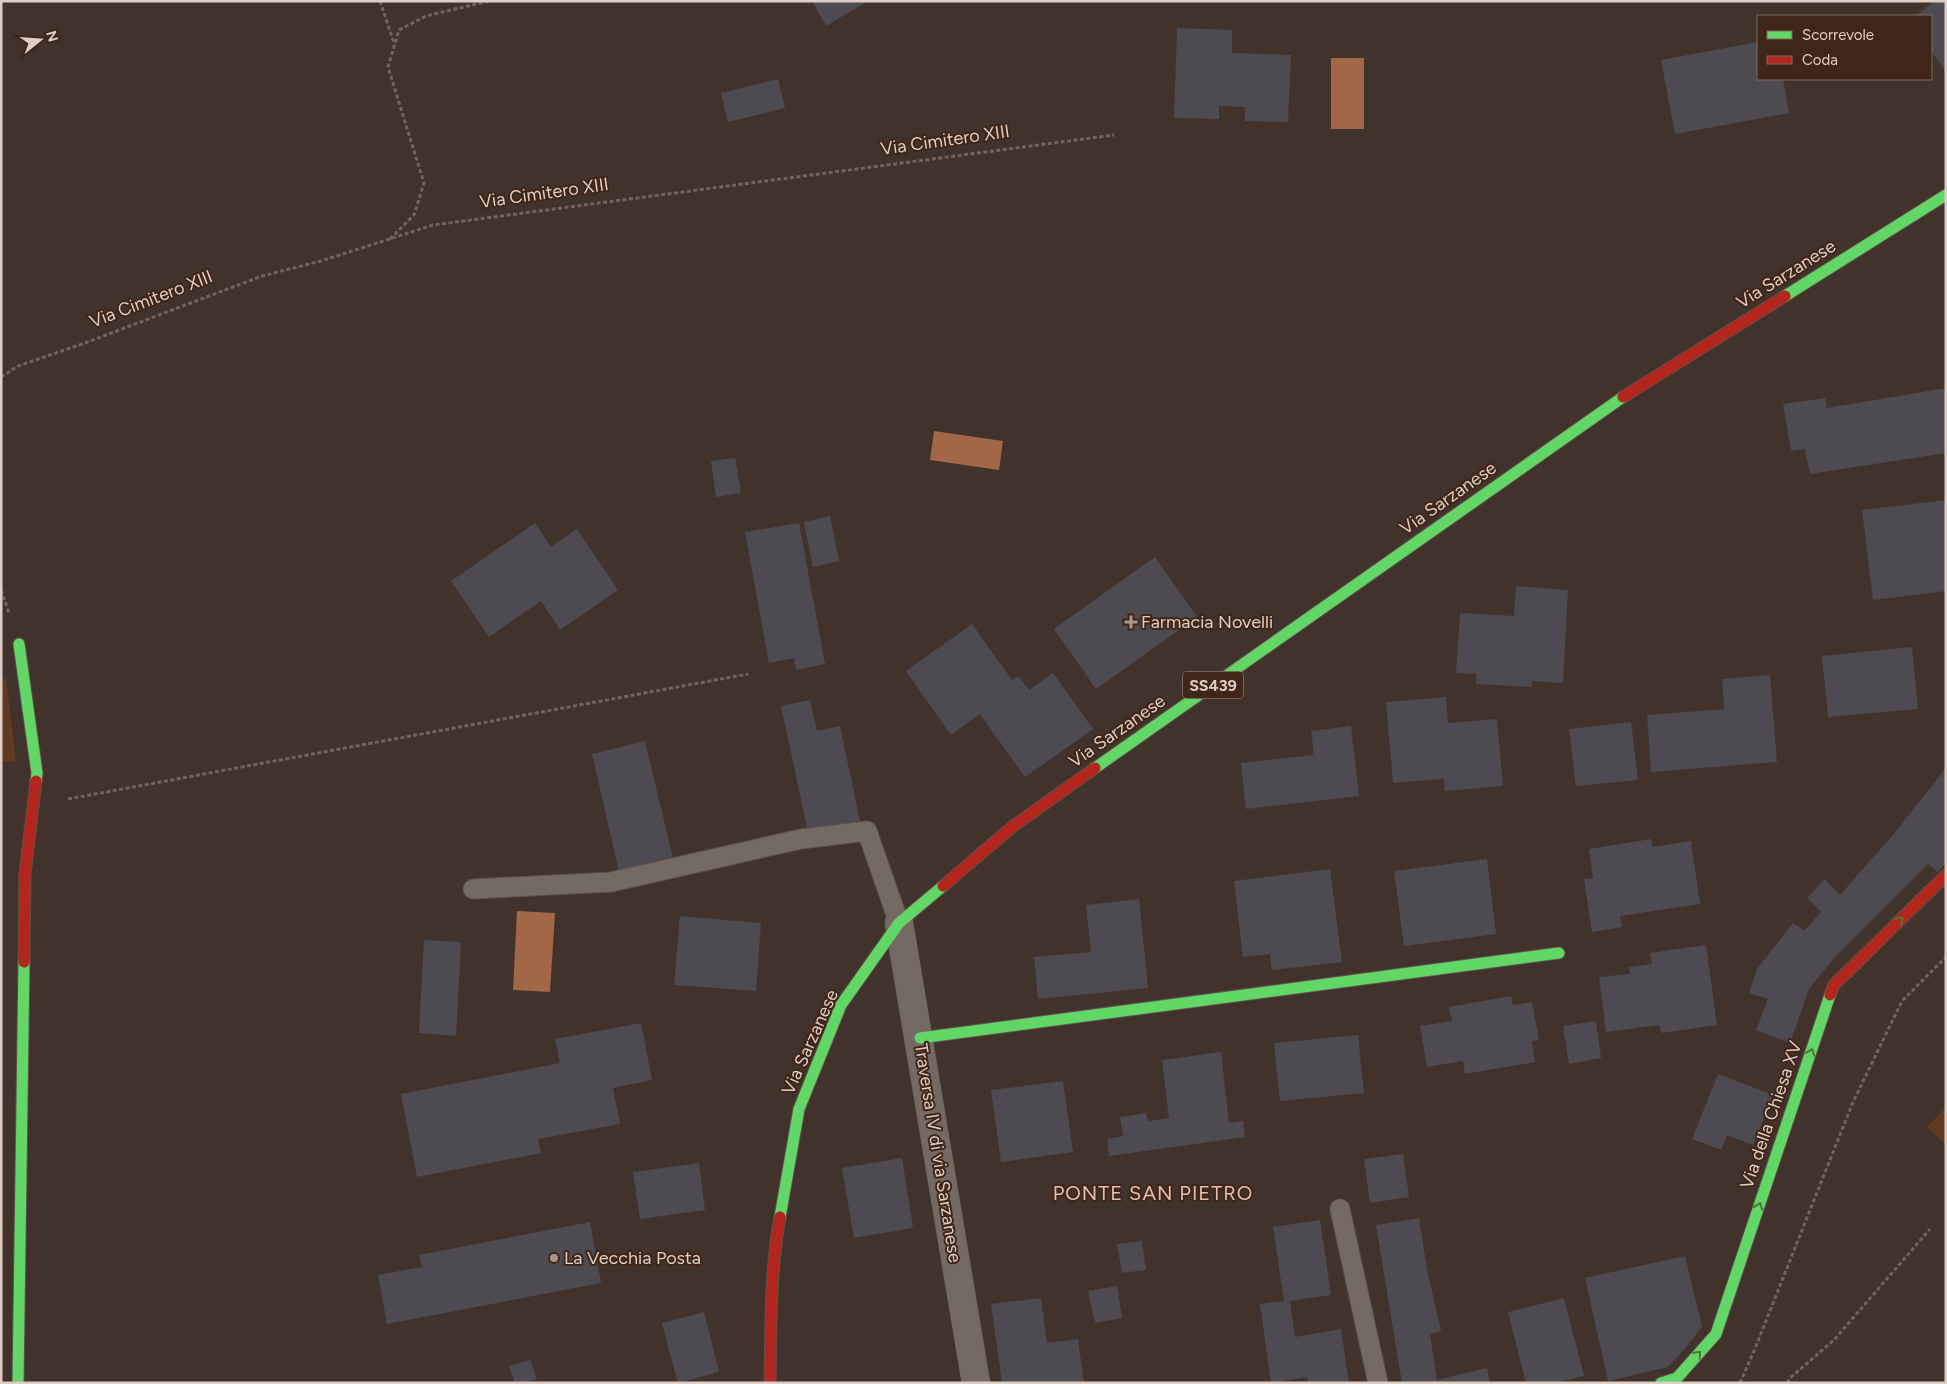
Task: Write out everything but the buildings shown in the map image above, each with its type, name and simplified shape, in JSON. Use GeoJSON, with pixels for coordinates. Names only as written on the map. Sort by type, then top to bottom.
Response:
{"type":"FeatureCollection","features":[{"type":"Feature","properties":{"kind":"street","name":"Via Sarzanese"},"geometry":{"type":"LineString","coordinates":[[770,1383],[771,1320],[778,1234],[800,1109],[841,1005],[899,924],[1012,827],[1610,405],[1946,195]]}},
{"type":"Feature","properties":{"kind":"street"},"geometry":{"type":"LineString","coordinates":[[18,1383],[25,874],[37,773],[19,644]]}},
{"type":"Feature","properties":{"kind":"street","name":"Via della Chiesa XV"},"geometry":{"type":"LineString","coordinates":[[1661,1383],[1677,1378],[1716,1334],[1834,985],[1946,875]]}},
{"type":"Feature","properties":{"kind":"street","name":"Traversa IV di via Sarzanese"},"geometry":{"type":"LineString","coordinates":[[899,924],[920,1038],[976,1383]]}},
{"type":"Feature","properties":{"kind":"street"},"geometry":{"type":"LineString","coordinates":[[920,1038],[1559,953]]}},
{"type":"Feature","properties":{"kind":"lane"},"geometry":{"type":"LineString","coordinates":[[473,889],[611,882],[801,839],[867,831],[899,924]]}},
{"type":"Feature","properties":{"kind":"lane"},"geometry":{"type":"LineString","coordinates":[[1340,1209],[1378,1383]]}},
{"type":"Feature","properties":{"kind":"path"},"geometry":{"type":"LineString","coordinates":[[380,1],[394,44]]}},
{"type":"Feature","properties":{"kind":"path"},"geometry":{"type":"LineString","coordinates":[[390,239],[414,215],[424,183],[388,68],[399,30],[426,16],[489,1]]}},
{"type":"Feature","properties":{"kind":"path","name":"Via Cimitero XIII"},"geometry":{"type":"LineString","coordinates":[[1,377],[18,366],[85,343],[262,276],[321,262],[433,225],[1114,135]]}},
{"type":"Feature","properties":{"kind":"path"},"geometry":{"type":"LineString","coordinates":[[33,806],[748,674]]}},
{"type":"Feature","properties":{"kind":"path"},"geometry":{"type":"LineString","coordinates":[[1740,1383],[1853,1102],[1902,1001],[1946,957]]}},
{"type":"Feature","properties":{"kind":"path"},"geometry":{"type":"LineString","coordinates":[[1787,1383],[1790,1378],[1834,1340],[1930,1229]]}},
{"type":"Feature","properties":{"kind":"shaded area"},"geometry":{"type":"Polygon","coordinates":[[[1331,58],[1364,58],[1364,129],[1331,129],[1331,58]]]}},
{"type":"Feature","properties":{"kind":"shaded area"},"geometry":{"type":"Polygon","coordinates":[[[934,431],[1003,441],[999,470],[930,460],[934,431]]]}},
{"type":"Feature","properties":{"kind":"shaded area"},"geometry":{"type":"Polygon","coordinates":[[[1,679],[6,679],[16,761],[1,762],[1,679]]]}},
{"type":"Feature","properties":{"kind":"shaded area"},"geometry":{"type":"Polygon","coordinates":[[[517,911],[555,913],[550,992],[513,990],[517,911]]]}},
{"type":"Feature","properties":{"kind":"shaded area"},"geometry":{"type":"Polygon","coordinates":[[[1946,1107],[1946,1145],[1927,1127],[1946,1107]]]}},
{"type":"Feature","properties":{"kind":"traffic: fast"},"geometry":{"type":"LineString","coordinates":[[1785,296],[1946,195]]}},
{"type":"Feature","properties":{"kind":"traffic: fast"},"geometry":{"type":"LineString","coordinates":[[1095,768],[1623,397]]}},
{"type":"Feature","properties":{"kind":"traffic: fast"},"geometry":{"type":"LineString","coordinates":[[19,644],[37,773],[36,781]]}},
{"type":"Feature","properties":{"kind":"traffic: fast"},"geometry":{"type":"LineString","coordinates":[[780,1217],[799,1109],[841,1005],[899,923],[943,886]]}},
{"type":"Feature","properties":{"kind":"traffic: fast"},"geometry":{"type":"LineString","coordinates":[[920,1038],[1559,953]]}},
{"type":"Feature","properties":{"kind":"traffic: fast"},"geometry":{"type":"LineString","coordinates":[[18,1383],[24,962]]}},
{"type":"Feature","properties":{"kind":"traffic: fast"},"geometry":{"type":"LineString","coordinates":[[1661,1383],[1677,1378],[1716,1334],[1830,995]]}},
{"type":"Feature","properties":{"kind":"traffic: jam"},"geometry":{"type":"LineString","coordinates":[[1623,397],[1785,296]]}},
{"type":"Feature","properties":{"kind":"traffic: jam"},"geometry":{"type":"LineString","coordinates":[[943,886],[1012,827],[1095,768]]}},
{"type":"Feature","properties":{"kind":"traffic: jam"},"geometry":{"type":"LineString","coordinates":[[24,962],[25,874],[36,781]]}},
{"type":"Feature","properties":{"kind":"traffic: jam"},"geometry":{"type":"LineString","coordinates":[[1830,995],[1834,985],[1946,875]]}},
{"type":"Feature","properties":{"kind":"traffic: jam"},"geometry":{"type":"LineString","coordinates":[[770,1383],[773,1279],[780,1217]]}},
{"type":"Feature","properties":{"kind":"place","name":"Farmacia Novelli"},"geometry":{"type":"Point","coordinates":[1131,622]}},
{"type":"Feature","properties":{"kind":"place","name":"La Vecchia Posta"},"geometry":{"type":"Point","coordinates":[554,1258]}},
{"type":"Feature","properties":{"kind":"district","name":"PONTE SAN PIETRO"},"geometry":{"type":"Point","coordinates":[1153,1193]}}]}
